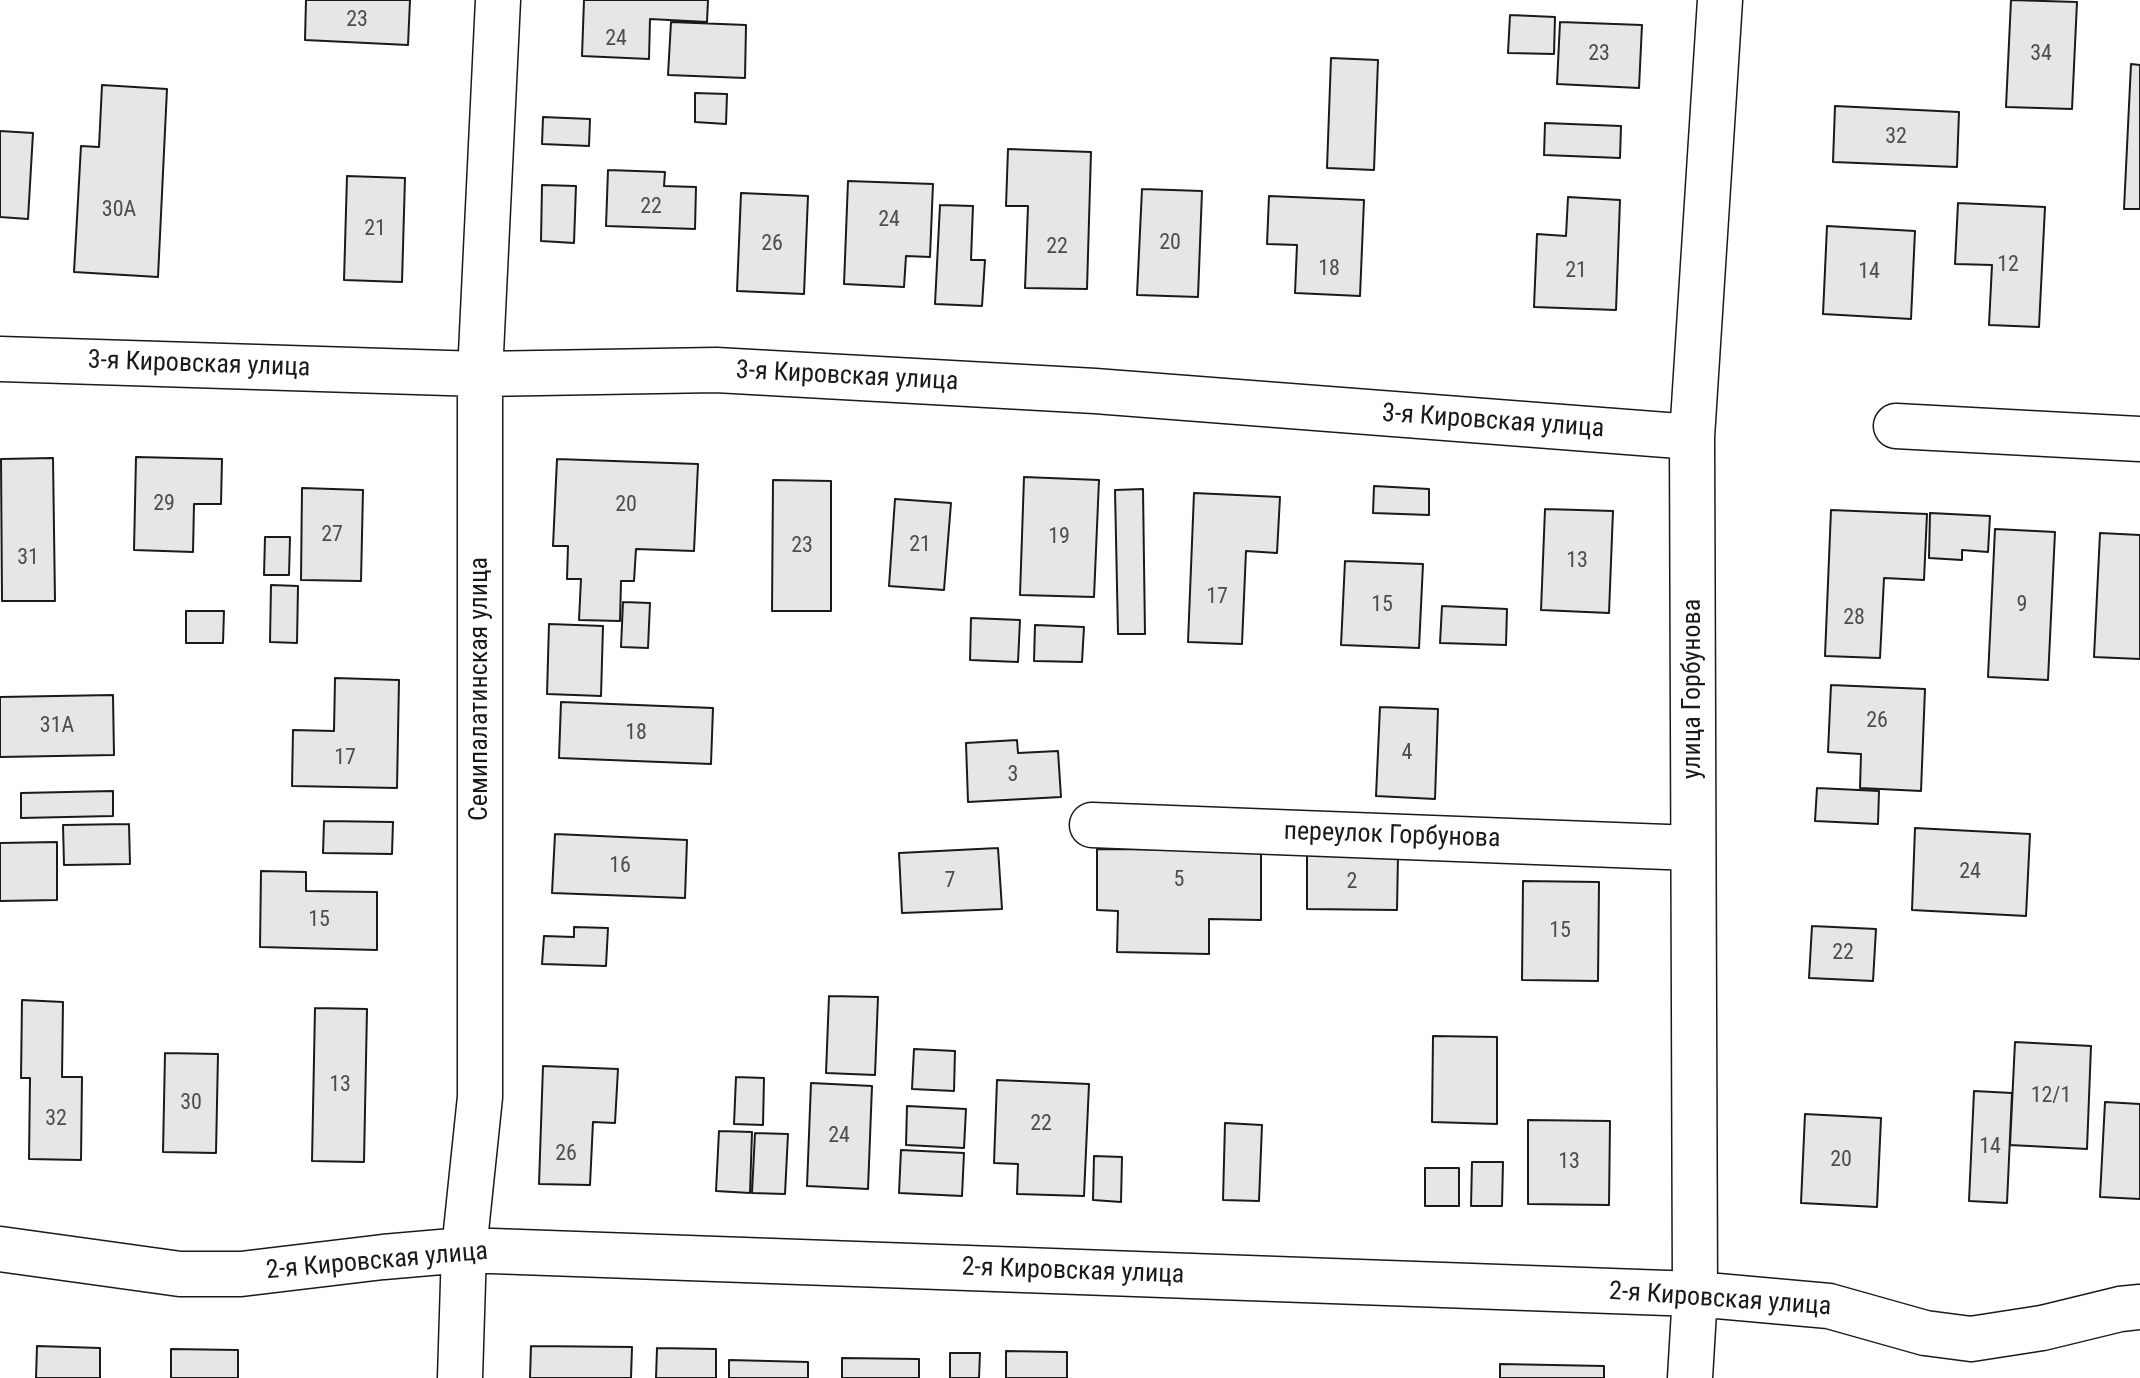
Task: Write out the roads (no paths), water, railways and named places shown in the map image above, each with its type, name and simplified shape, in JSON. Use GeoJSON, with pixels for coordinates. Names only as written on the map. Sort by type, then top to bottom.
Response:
{"type":"FeatureCollection","features":[{"type":"Feature","properties":{"kind":"street","name":"Семипалатинская улица"},"geometry":{"type":"LineString","coordinates":[[460,1378],[464,1250],[480,1097],[480,374],[498,0]]}},
{"type":"Feature","properties":{"kind":"street","name":"улица Горбунова"},"geometry":{"type":"LineString","coordinates":[[1690,1378],[1695,1294],[1692,437],[1720,0]]}},
{"type":"Feature","properties":{"kind":"street","name":"3-я Кировская улица"},"geometry":{"type":"LineString","coordinates":[[0,359],[480,374],[716,370],[1095,391],[1692,437]]}},
{"type":"Feature","properties":{"kind":"street"},"geometry":{"type":"LineString","coordinates":[[1896,426],[2140,439]]}},
{"type":"Feature","properties":{"kind":"street","name":"переулок Горбунова"},"geometry":{"type":"LineString","coordinates":[[1092,825],[1693,848]]}},
{"type":"Feature","properties":{"kind":"street","name":"2-я Кировская улица"},"geometry":{"type":"LineString","coordinates":[[0,1249],[180,1274],[241,1274],[464,1250],[1695,1294],[1829,1306],[1925,1333],[1971,1339],[2042,1328],[2140,1307]]}}]}
